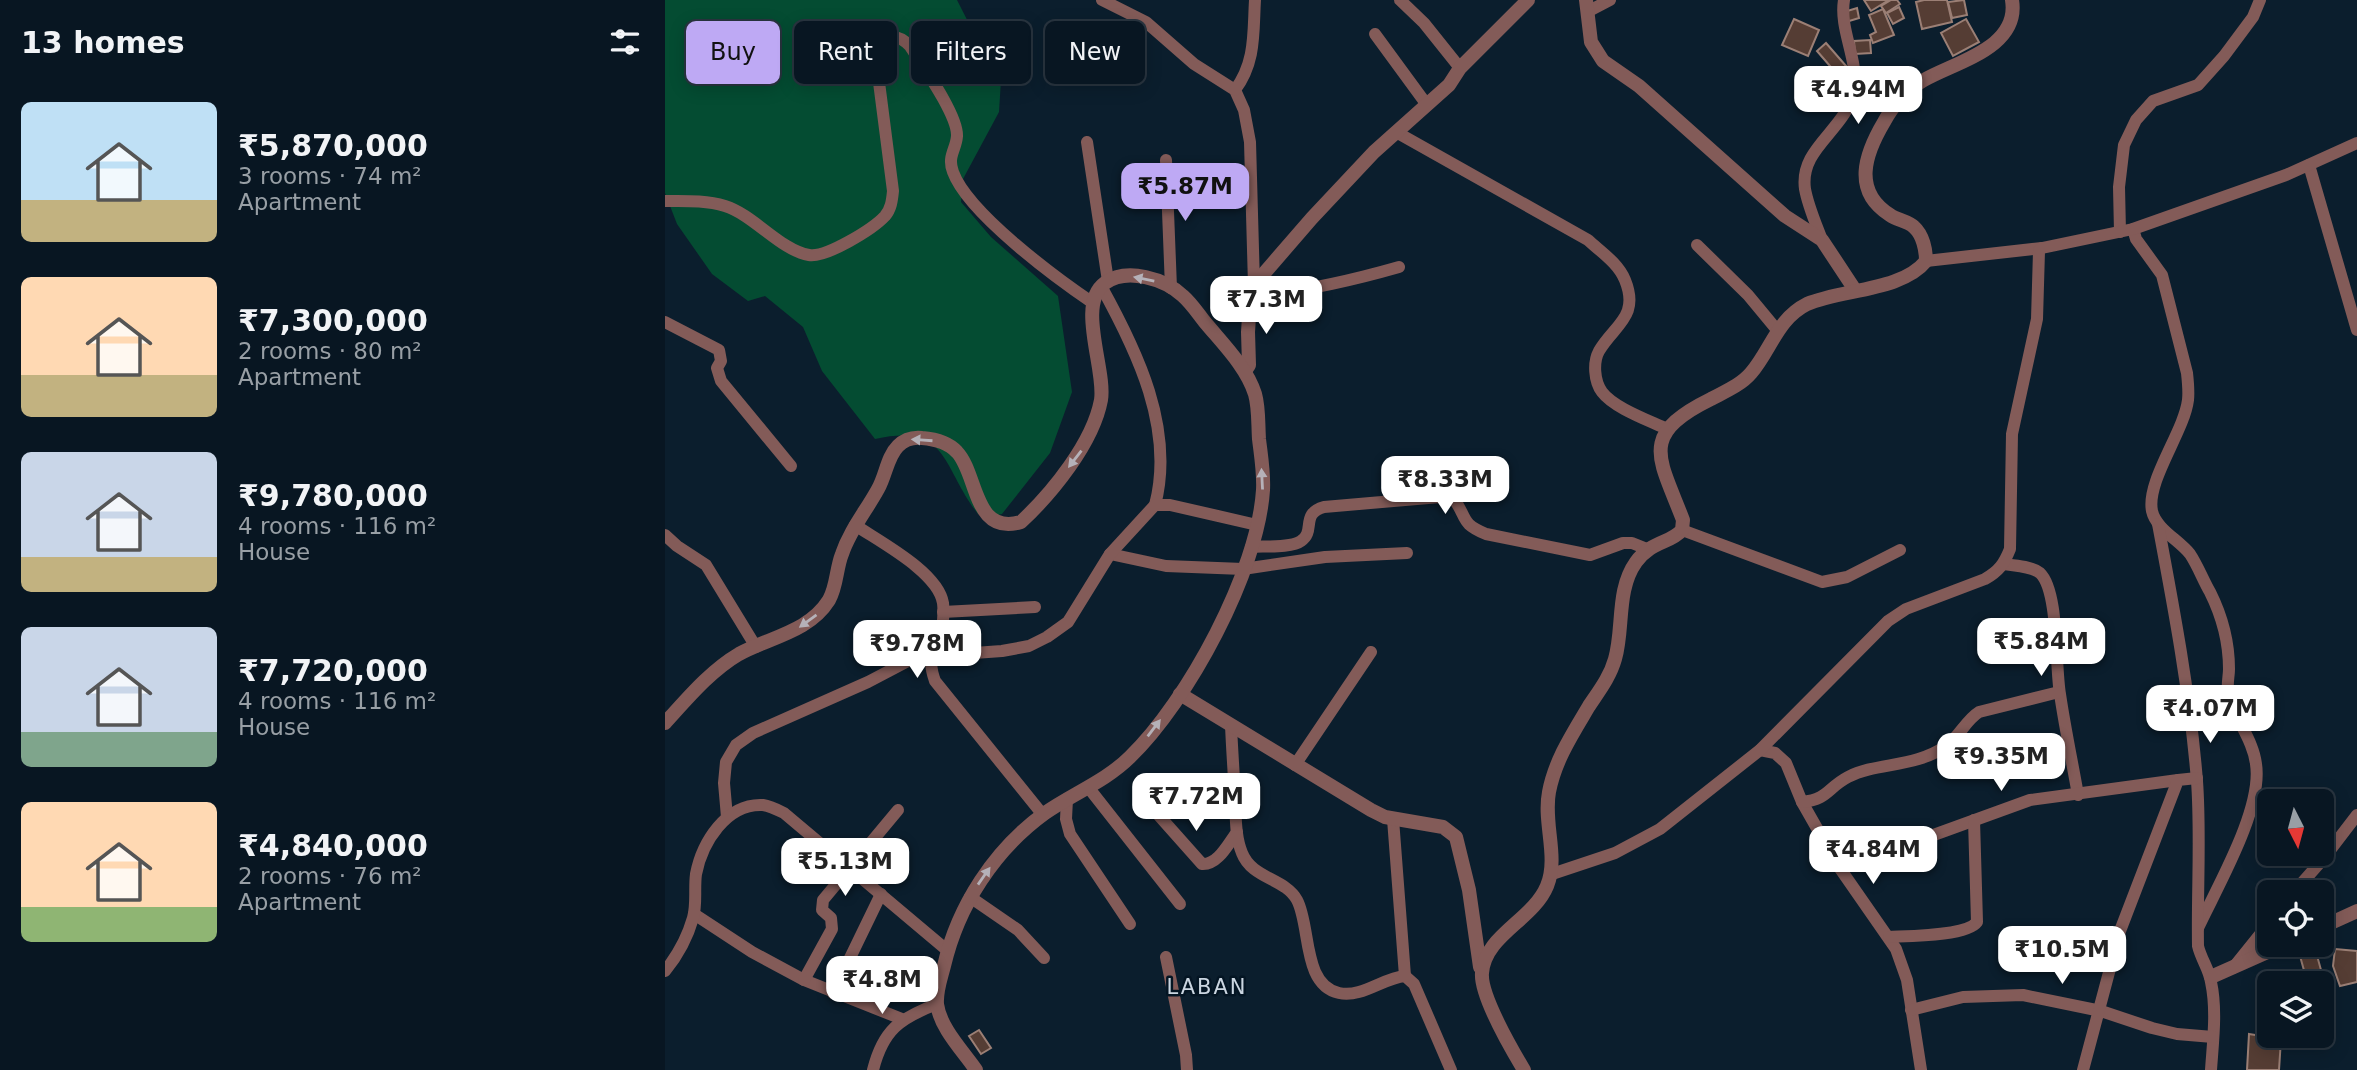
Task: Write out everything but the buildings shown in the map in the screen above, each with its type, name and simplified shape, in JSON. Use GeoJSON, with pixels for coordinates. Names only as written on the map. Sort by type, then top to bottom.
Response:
{"type":"FeatureCollection","features":[{"type":"Feature","properties":{"kind":"street"},"geometry":{"type":"LineString","coordinates":[[1102,0],[1146,22],[1188,59],[1235,90],[1244,110],[1250,142],[1253,291],[1248,332],[1249,365],[1245,371]]}},
{"type":"Feature","properties":{"kind":"street"},"geometry":{"type":"LineString","coordinates":[[1235,90],[1246,75],[1251,56],[1255,0]]}},
{"type":"Feature","properties":{"kind":"street"},"geometry":{"type":"LineString","coordinates":[[1400,0],[1424,23],[1460,68]]}},
{"type":"Feature","properties":{"kind":"street"},"geometry":{"type":"LineString","coordinates":[[1253,291],[1312,218],[1374,152],[1449,85],[1460,68],[1528,0]]}},
{"type":"Feature","properties":{"kind":"street"},"geometry":{"type":"LineString","coordinates":[[1610,0],[1587,6],[1591,42],[1603,61],[1639,86],[1785,216],[1822,240]]}},
{"type":"Feature","properties":{"kind":"street"},"geometry":{"type":"LineString","coordinates":[[1844,0],[1843,19],[1855,87],[1851,104],[1840,123],[1810,158],[1805,174],[1805,190],[1822,240],[1855,290]]}},
{"type":"Feature","properties":{"kind":"street"},"geometry":{"type":"LineString","coordinates":[[1926,261],[1923,241],[1914,227],[1890,215],[1870,196],[1865,174],[1868,150],[1885,119],[1907,91],[1925,79],[1976,56],[1999,38],[2010,24],[2012,0]]}},
{"type":"Feature","properties":{"kind":"street"},"geometry":{"type":"LineString","coordinates":[[2120,232],[2119,187],[2124,145],[2136,120],[2153,101],[2198,85],[2253,17],[2260,0]]}},
{"type":"Feature","properties":{"kind":"street"},"geometry":{"type":"LineString","coordinates":[[1375,34],[1427,105]]}},
{"type":"Feature","properties":{"kind":"street"},"geometry":{"type":"LineString","coordinates":[[665,201],[726,206],[799,252],[812,256],[826,253],[877,223],[892,205],[893,191],[876,59],[877,48],[889,38],[903,39],[910,46],[954,119],[957,136],[950,154],[951,169],[959,186],[1013,241],[1055,278],[1093,303]]}},
{"type":"Feature","properties":{"kind":"street"},"geometry":{"type":"LineString","coordinates":[[1396,132],[1588,240],[1615,264],[1625,279],[1629,297],[1627,312],[1623,323],[1599,351],[1595,363],[1596,377],[1601,391],[1613,402],[1667,429]]}},
{"type":"Feature","properties":{"kind":"street"},"geometry":{"type":"LineString","coordinates":[[727,817],[724,782],[726,762],[736,745],[753,733],[868,682],[908,661],[1029,646],[1047,637],[1068,622],[1110,554],[1154,505],[1161,477],[1161,446],[1140,365],[1105,284],[1087,142]]}},
{"type":"Feature","properties":{"kind":"street"},"geometry":{"type":"LineString","coordinates":[[1481,976],[1489,951],[1537,902],[1546,890],[1552,874],[1547,808],[1552,777],[1561,755],[1607,678],[1614,661],[1627,577],[1647,549],[1675,537],[1682,530],[1683,520],[1661,462],[1661,444],[1667,429],[1683,415],[1741,382],[1751,373],[1777,330],[1789,316],[1805,306],[1827,297],[1902,278],[1918,271],[1926,261],[2042,248],[2133,229],[2309,165],[2357,143]]}},
{"type":"Feature","properties":{"kind":"street"},"geometry":{"type":"LineString","coordinates":[[1166,160],[1171,288]]}},
{"type":"Feature","properties":{"kind":"street"},"geometry":{"type":"LineString","coordinates":[[2309,165],[2357,330]]}},
{"type":"Feature","properties":{"kind":"street"},"geometry":{"type":"LineString","coordinates":[[2133,229],[2162,275],[2187,373],[2188,401],[2185,412],[2151,500],[2152,513],[2158,524],[2184,666],[2197,778],[2200,845],[2198,928],[2201,959],[2211,977],[2214,995],[2211,1070]]}},
{"type":"Feature","properties":{"kind":"street"},"geometry":{"type":"LineString","coordinates":[[1697,245],[1748,295],[1777,330]]}},
{"type":"Feature","properties":{"kind":"street"},"geometry":{"type":"LineString","coordinates":[[1552,874],[1615,853],[1660,829],[1760,750],[1888,621],[1906,609],[1985,579],[1997,573],[2004,565],[2010,549],[2012,434],[2037,319],[2039,251],[2042,248]]}},
{"type":"Feature","properties":{"kind":"street"},"geometry":{"type":"LineString","coordinates":[[1253,291],[1293,293],[1335,285],[1399,267]]}},
{"type":"Feature","properties":{"kind":"street"},"geometry":{"type":"LineString","coordinates":[[665,723],[715,672],[739,655],[808,622],[821,611],[830,598],[843,551],[855,525],[878,489],[895,448],[903,441],[913,438],[936,441],[956,451],[964,463],[984,512],[1003,523],[1021,522],[1082,450],[1097,416],[1102,390],[1093,330],[1093,303],[1105,284],[1118,277],[1150,278],[1171,288],[1192,306],[1245,371],[1255,395],[1263,488],[1251,547],[1210,646],[1180,694],[1133,754],[1116,769],[1043,815],[1005,850],[970,897],[948,951],[937,1004],[946,1026],[976,1070]]}},
{"type":"Feature","properties":{"kind":"street"},"geometry":{"type":"LineString","coordinates":[[665,322],[719,350],[721,361],[717,368],[721,381],[791,466]]}},
{"type":"Feature","properties":{"kind":"street"},"geometry":{"type":"LineString","coordinates":[[1251,547],[1294,544],[1301,541],[1306,536],[1315,509],[1440,497],[1454,499],[1465,522],[1471,528],[1486,534],[1590,555],[1632,542],[1647,549]]}},
{"type":"Feature","properties":{"kind":"street"},"geometry":{"type":"LineString","coordinates":[[1154,505],[1170,505],[1257,525]]}},
{"type":"Feature","properties":{"kind":"street"},"geometry":{"type":"LineString","coordinates":[[2158,524],[2189,553],[2215,603],[2227,644],[2228,689],[2256,763],[2257,782],[2252,807],[2198,928]]}},
{"type":"Feature","properties":{"kind":"street"},"geometry":{"type":"LineString","coordinates":[[855,525],[925,573],[937,587],[943,603],[943,612],[938,646],[930,666],[935,681],[1043,815]]}},
{"type":"Feature","properties":{"kind":"street"},"geometry":{"type":"LineString","coordinates":[[1682,530],[1822,582],[1846,578],[1900,550]]}},
{"type":"Feature","properties":{"kind":"street"},"geometry":{"type":"LineString","coordinates":[[665,535],[706,565],[756,647]]}},
{"type":"Feature","properties":{"kind":"street"},"geometry":{"type":"LineString","coordinates":[[1110,554],[1166,566],[1243,569],[1279,566],[1325,557],[1407,553]]}},
{"type":"Feature","properties":{"kind":"street"},"geometry":{"type":"LineString","coordinates":[[2004,565],[2039,572],[2047,583],[2052,601],[2059,692],[2078,795]]}},
{"type":"Feature","properties":{"kind":"street"},"geometry":{"type":"LineString","coordinates":[[943,612],[1035,607]]}},
{"type":"Feature","properties":{"kind":"street"},"geometry":{"type":"LineString","coordinates":[[1295,765],[1371,652]]}},
{"type":"Feature","properties":{"kind":"street"},"geometry":{"type":"LineString","coordinates":[[1802,802],[1823,797],[1851,776],[1928,756],[1945,747],[1979,712],[2059,692]]}},
{"type":"Feature","properties":{"kind":"street"},"geometry":{"type":"LineString","coordinates":[[1180,694],[1371,810],[1393,819],[1434,825],[1450,831],[1456,837],[1471,907],[1481,976],[1491,1004],[1524,1070]]}},
{"type":"Feature","properties":{"kind":"street"},"geometry":{"type":"LineString","coordinates":[[1231,725],[1237,832],[1242,854],[1252,869],[1288,890],[1297,900],[1312,966],[1323,985],[1338,993],[1356,993],[1391,977],[1405,976]]}},
{"type":"Feature","properties":{"kind":"street"},"geometry":{"type":"LineString","coordinates":[[1760,750],[1775,753],[1786,763],[1802,802],[1839,867],[1896,949],[1907,979],[1921,1070]]}},
{"type":"Feature","properties":{"kind":"street"},"geometry":{"type":"LineString","coordinates":[[1839,867],[2030,800],[2197,778]]}},
{"type":"Feature","properties":{"kind":"street"},"geometry":{"type":"LineString","coordinates":[[2083,1070],[2101,1011],[2120,931],[2178,780]]}},
{"type":"Feature","properties":{"kind":"street"},"geometry":{"type":"LineString","coordinates":[[1088,787],[1180,904]]}},
{"type":"Feature","properties":{"kind":"street"},"geometry":{"type":"LineString","coordinates":[[1067,799],[1066,819],[1070,834],[1130,924]]}},
{"type":"Feature","properties":{"kind":"street"},"geometry":{"type":"LineString","coordinates":[[665,971],[678,956],[688,935],[694,914],[696,875],[704,851],[717,829],[727,817],[746,808],[764,805],[784,813],[948,951]]}},
{"type":"Feature","properties":{"kind":"street"},"geometry":{"type":"LineString","coordinates":[[804,980],[832,929],[831,918],[823,910],[823,900],[898,810]]}},
{"type":"Feature","properties":{"kind":"street"},"geometry":{"type":"LineString","coordinates":[[1154,810],[1202,864],[1216,860],[1237,832]]}},
{"type":"Feature","properties":{"kind":"street"},"geometry":{"type":"LineString","coordinates":[[2304,880],[2357,815]]}},
{"type":"Feature","properties":{"kind":"street"},"geometry":{"type":"LineString","coordinates":[[1393,819],[1405,976],[1414,984],[1451,1070]]}},
{"type":"Feature","properties":{"kind":"street"},"geometry":{"type":"LineString","coordinates":[[1889,937],[1959,931],[1969,929],[1977,922],[1974,820]]}},
{"type":"Feature","properties":{"kind":"street"},"geometry":{"type":"LineString","coordinates":[[833,993],[881,894]]}},
{"type":"Feature","properties":{"kind":"street"},"geometry":{"type":"LineString","coordinates":[[970,897],[1018,930],[1044,958]]}},
{"type":"Feature","properties":{"kind":"street"},"geometry":{"type":"LineString","coordinates":[[2334,922],[2357,911]]}},
{"type":"Feature","properties":{"kind":"street"},"geometry":{"type":"LineString","coordinates":[[694,914],[752,952],[804,980],[902,1019]]}},
{"type":"Feature","properties":{"kind":"street"},"geometry":{"type":"LineString","coordinates":[[2233,968],[2257,938]]}},
{"type":"Feature","properties":{"kind":"street"},"geometry":{"type":"LineString","coordinates":[[1166,957],[1187,1070]]}},
{"type":"Feature","properties":{"kind":"street"},"geometry":{"type":"LineString","coordinates":[[2211,977],[2257,957]]}},
{"type":"Feature","properties":{"kind":"street"},"geometry":{"type":"LineString","coordinates":[[1912,1010],[1963,997],[2023,995],[2101,1011],[2177,1034],[2213,1037]]}},
{"type":"Feature","properties":{"kind":"street"},"geometry":{"type":"LineString","coordinates":[[873,1070],[887,1034],[902,1019],[937,1004]]}},
{"type":"Feature","properties":{"kind":"green space"},"geometry":{"type":"Polygon","coordinates":[[[665,0],[957,0],[968,21],[911,21],[911,84],[1001,84],[999,112],[963,179],[961,202],[991,237],[1058,296],[1072,392],[1050,453],[1002,514],[990,517],[978,514],[949,465],[930,443],[917,437],[875,439],[822,371],[803,327],[765,296],[748,301],[712,274],[677,224],[665,193],[665,0]]]}},
{"type":"Feature","properties":{"kind":"district","name":"LABAN"},"geometry":{"type":"Point","coordinates":[1207,987]}}]}
